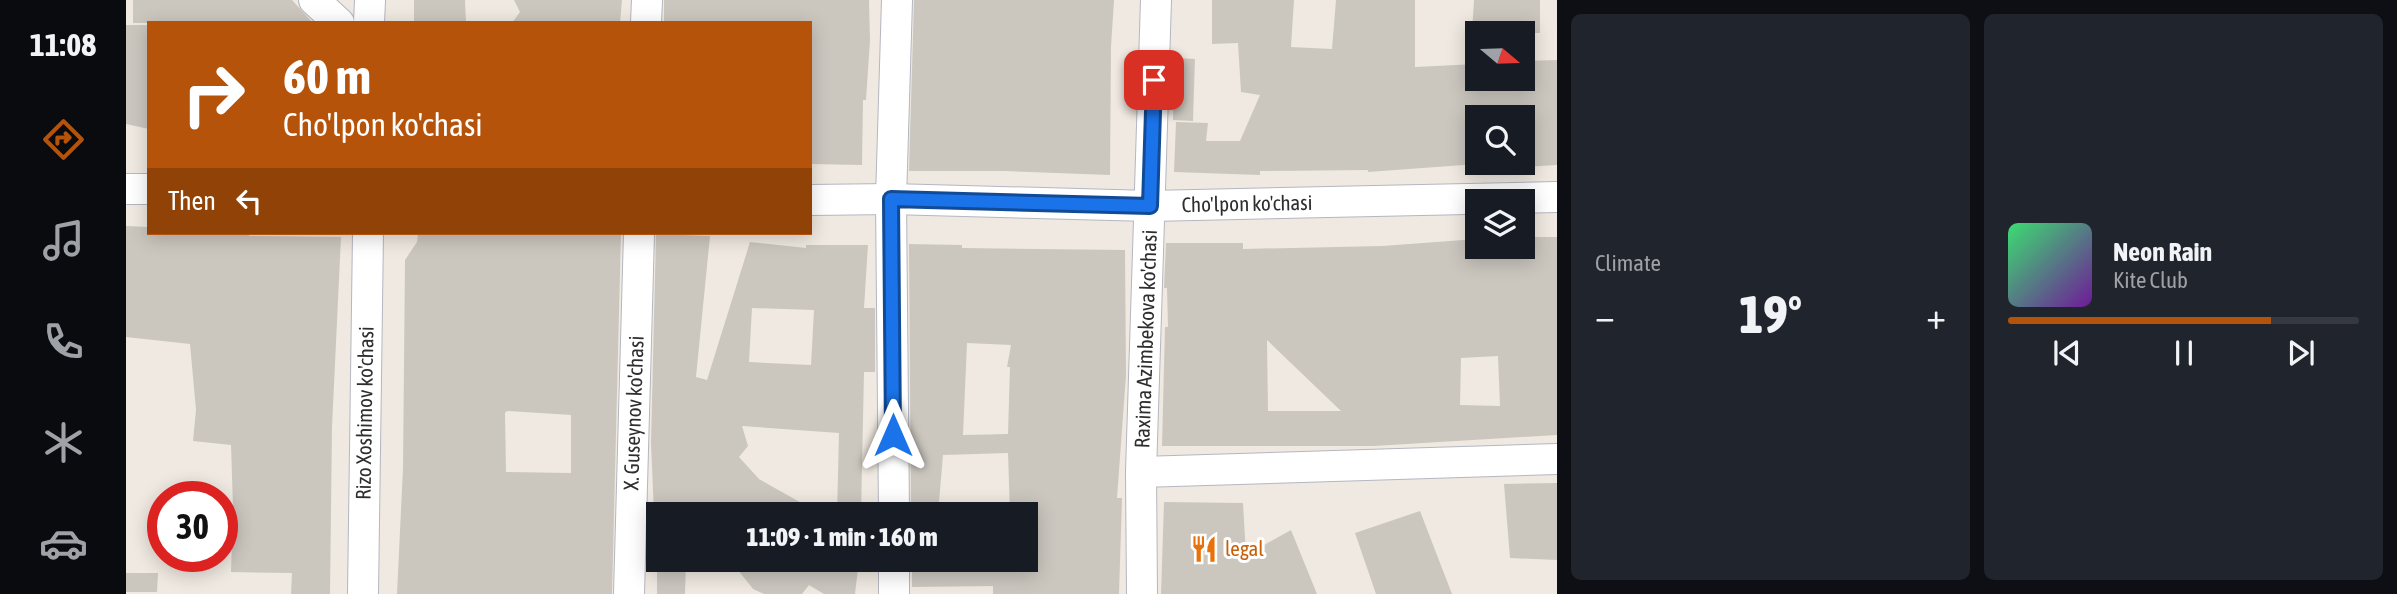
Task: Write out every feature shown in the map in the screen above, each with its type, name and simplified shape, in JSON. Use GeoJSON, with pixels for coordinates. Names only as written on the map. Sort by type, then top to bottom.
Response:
{"type":"FeatureCollection","features":[{"type":"Feature","properties":{"kind":"street"},"geometry":{"type":"LineString","coordinates":[[314,0],[337,21]]}},
{"type":"Feature","properties":{"kind":"street"},"geometry":{"type":"LineString","coordinates":[[369,21],[370,0]]}},
{"type":"Feature","properties":{"kind":"street"},"geometry":{"type":"LineString","coordinates":[[646,21],[647,0]]}},
{"type":"Feature","properties":{"kind":"street"},"geometry":{"type":"LineString","coordinates":[[894,502],[891,199],[897,0]]}},
{"type":"Feature","properties":{"kind":"street","name":"Raxima Azimbekova ko'chasi"},"geometry":{"type":"LineString","coordinates":[[1142,594],[1141,472],[1156,0]]}},
{"type":"Feature","properties":{"kind":"street"},"geometry":{"type":"LineString","coordinates":[[126,189],[147,189]]}},
{"type":"Feature","properties":{"kind":"street","name":"Cho'lpon ko'chasi"},"geometry":{"type":"LineString","coordinates":[[812,200],[891,199],[1150,206],[1557,197]]}},
{"type":"Feature","properties":{"kind":"street","name":"Rizo Xoshimov ko'chasi"},"geometry":{"type":"LineString","coordinates":[[363,594],[368,235]]}},
{"type":"Feature","properties":{"kind":"street","name":"X. Guseynov ko'chasi"},"geometry":{"type":"LineString","coordinates":[[629,594],[639,235]]}},
{"type":"Feature","properties":{"kind":"street"},"geometry":{"type":"LineString","coordinates":[[1141,472],[1557,459]]}},
{"type":"Feature","properties":{"kind":"street"},"geometry":{"type":"LineString","coordinates":[[894,572],[894,594]]}},
{"type":"Feature","properties":{"kind":"building"},"geometry":{"type":"Polygon","coordinates":[[[133,0],[292,0],[311,21],[147,21],[133,23],[133,0]]]}},
{"type":"Feature","properties":{"kind":"building"},"geometry":{"type":"Polygon","coordinates":[[[414,0],[465,0],[466,21],[414,21],[414,0]]]}},
{"type":"Feature","properties":{"kind":"building"},"geometry":{"type":"Polygon","coordinates":[[[514,0],[622,0],[620,21],[513,21],[520,12],[514,0]]]}},
{"type":"Feature","properties":{"kind":"building"},"geometry":{"type":"Polygon","coordinates":[[[664,0],[869,0],[870,40],[866,100],[863,100],[862,165],[812,164],[812,21],[664,21],[664,0]]]}},
{"type":"Feature","properties":{"kind":"building"},"geometry":{"type":"Polygon","coordinates":[[[914,0],[1114,0],[1110,175],[909,171],[914,0]]]}},
{"type":"Feature","properties":{"kind":"building"},"geometry":{"type":"Polygon","coordinates":[[[1212,0],[1294,0],[1291,47],[1332,49],[1336,0],[1415,0],[1415,67],[1465,65],[1465,91],[1535,91],[1535,61],[1557,60],[1557,165],[1535,166],[1535,105],[1465,105],[1465,165],[1368,172],[1260,171],[1260,175],[1174,172],[1176,122],[1208,123],[1206,141],[1240,141],[1260,95],[1241,92],[1238,43],[1212,44],[1212,0]]]}},
{"type":"Feature","properties":{"kind":"building"},"geometry":{"type":"Polygon","coordinates":[[[1474,0],[1540,0],[1540,33],[1535,33],[1535,21],[1473,21],[1474,0]]]}},
{"type":"Feature","properties":{"kind":"building"},"geometry":{"type":"Polygon","coordinates":[[[126,25],[147,25],[147,129],[126,124],[126,25]]]}},
{"type":"Feature","properties":{"kind":"building"},"geometry":{"type":"Polygon","coordinates":[[[1175,58],[1195,59],[1193,121],[1173,120],[1175,58]]]}},
{"type":"Feature","properties":{"kind":"building"},"geometry":{"type":"Polygon","coordinates":[[[126,226],[147,227],[147,235],[341,237],[332,427],[330,594],[291,594],[292,573],[231,572],[238,572],[238,481],[232,481],[231,445],[193,441],[196,410],[190,344],[126,337],[126,226]]]}},
{"type":"Feature","properties":{"kind":"building"},"geometry":{"type":"Polygon","coordinates":[[[418,235],[621,235],[612,594],[397,594],[403,468],[405,260],[417,242],[418,235]],[[505,413],[506,472],[571,473],[571,415],[505,413]]]}},
{"type":"Feature","properties":{"kind":"building"},"geometry":{"type":"Polygon","coordinates":[[[656,235],[710,236],[696,377],[707,380],[750,242],[806,248],[806,245],[868,245],[864,308],[875,308],[875,372],[864,372],[861,502],[837,502],[839,433],[742,426],[748,446],[739,457],[759,479],[800,502],[653,502],[651,443],[656,235]],[[752,308],[749,362],[811,365],[814,310],[752,308]]]}},
{"type":"Feature","properties":{"kind":"building"},"geometry":{"type":"Polygon","coordinates":[[[1535,237],[1557,237],[1557,435],[1374,446],[1162,446],[1165,327],[1168,327],[1167,288],[1164,288],[1166,243],[1243,243],[1243,249],[1382,246],[1465,240],[1465,259],[1535,259],[1535,237]],[[1267,340],[1268,411],[1341,411],[1267,340]],[[1498,356],[1461,358],[1460,405],[1500,406],[1498,356]]]}},
{"type":"Feature","properties":{"kind":"building"},"geometry":{"type":"Polygon","coordinates":[[[909,244],[962,245],[962,248],[1125,250],[1126,375],[1117,498],[1122,498],[1119,594],[993,594],[993,586],[912,587],[912,572],[1038,572],[1038,502],[1010,502],[1008,453],[943,455],[939,502],[911,502],[909,244]],[[967,343],[963,435],[1008,434],[1010,367],[1007,367],[1011,345],[967,343]]]}},
{"type":"Feature","properties":{"kind":"building"},"geometry":{"type":"Polygon","coordinates":[[[1557,483],[1557,560],[1510,558],[1504,484],[1557,483]]]}},
{"type":"Feature","properties":{"kind":"building","name":"legal"},"geometry":{"type":"Polygon","coordinates":[[[1164,502],[1243,503],[1246,555],[1291,530],[1317,594],[1161,594],[1164,502]]]}},
{"type":"Feature","properties":{"kind":"building"},"geometry":{"type":"Polygon","coordinates":[[[1420,511],[1452,594],[1376,594],[1355,533],[1420,511]]]}},
{"type":"Feature","properties":{"kind":"building"},"geometry":{"type":"Polygon","coordinates":[[[657,572],[686,572],[685,594],[657,594],[657,572]]]}},
{"type":"Feature","properties":{"kind":"building"},"geometry":{"type":"Polygon","coordinates":[[[740,572],[858,572],[855,594],[824,594],[809,585],[802,594],[764,594],[753,589],[740,572]]]}},
{"type":"Feature","properties":{"kind":"building"},"geometry":{"type":"Polygon","coordinates":[[[126,573],[158,573],[157,592],[126,592],[126,573]]]}},
{"type":"Feature","properties":{"kind":"place","name":"legal"},"geometry":{"type":"Point","coordinates":[1204,549]}},
{"type":"Feature","properties":{"kind":"route"},"geometry":{"type":"LineString","coordinates":[[893,435],[891,199],[1150,206],[1154,80]]}}]}
